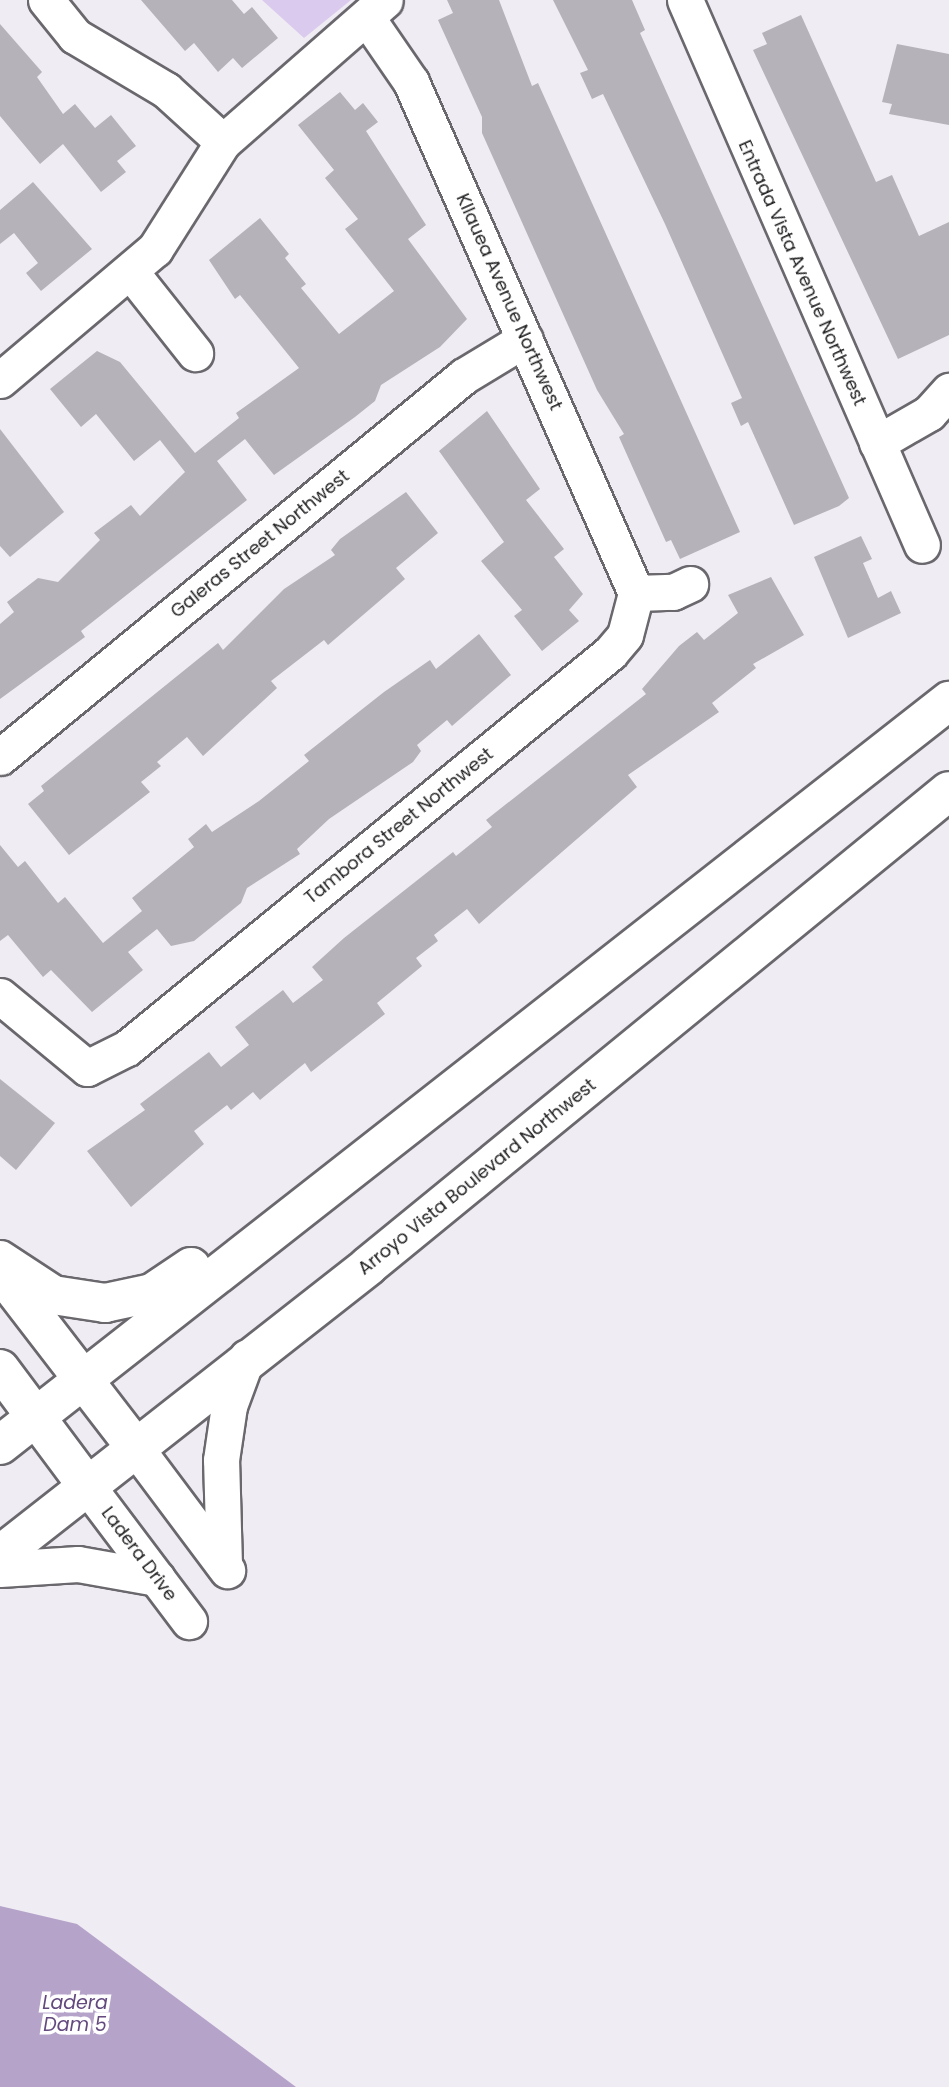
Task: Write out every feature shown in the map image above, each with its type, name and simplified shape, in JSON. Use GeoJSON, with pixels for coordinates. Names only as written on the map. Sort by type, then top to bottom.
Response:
{"type":"FeatureCollection","features":[{"type":"Feature","properties":{"kind":"main road"},"geometry":{"type":"LineString","coordinates":[[0,1445],[83,1376],[339,1182],[949,701]]}},
{"type":"Feature","properties":{"kind":"main road","name":"Arroyo Vista Boulevard Northwest"},"geometry":{"type":"LineString","coordinates":[[0,1555],[949,791]]}},
{"type":"Feature","properties":{"kind":"main road"},"geometry":{"type":"LineString","coordinates":[[0,1260],[53,1295],[105,1303],[129,1298],[179,1276],[296,1189],[339,1182]]}},
{"type":"Feature","properties":{"kind":"main road"},"geometry":{"type":"LineString","coordinates":[[0,1271],[135,1447]]}},
{"type":"Feature","properties":{"kind":"main road"},"geometry":{"type":"LineString","coordinates":[[0,1369],[88,1486]]}},
{"type":"Feature","properties":{"kind":"street"},"geometry":{"type":"LineString","coordinates":[[46,0],[75,36],[166,90],[223,142]]}},
{"type":"Feature","properties":{"kind":"street","name":"Entrada Vista Avenue Northwest"},"geometry":{"type":"LineString","coordinates":[[685,0],[922,545]]}},
{"type":"Feature","properties":{"kind":"street"},"geometry":{"type":"LineString","coordinates":[[0,380],[155,249],[223,142],[376,9]]}},
{"type":"Feature","properties":{"kind":"street","name":"KIlauea Avenue Northwest"},"geometry":{"type":"LineString","coordinates":[[376,9],[526,339],[636,593]]}},
{"type":"Feature","properties":{"kind":"street"},"geometry":{"type":"LineString","coordinates":[[130,271],[195,353]]}},
{"type":"Feature","properties":{"kind":"street","name":"Galeras Street Northwest"},"geometry":{"type":"LineString","coordinates":[[0,757],[464,376],[526,339]]}},
{"type":"Feature","properties":{"kind":"street"},"geometry":{"type":"LineString","coordinates":[[877,443],[929,413],[949,391]]}},
{"type":"Feature","properties":{"kind":"street"},"geometry":{"type":"LineString","coordinates":[[636,593],[673,592],[690,584]]}},
{"type":"Feature","properties":{"kind":"street","name":"Tambora Street Northwest"},"geometry":{"type":"LineString","coordinates":[[0,996],[87,1068],[127,1048],[610,653],[625,635],[636,593]]}},
{"type":"Feature","properties":{"kind":"street"},"geometry":{"type":"LineString","coordinates":[[135,1447],[228,1570],[221,1460],[229,1406],[247,1357]]}},
{"type":"Feature","properties":{"kind":"street","name":"Ladera Drive"},"geometry":{"type":"LineString","coordinates":[[88,1486],[190,1621]]}},
{"type":"Feature","properties":{"kind":"street"},"geometry":{"type":"LineString","coordinates":[[0,1569],[78,1564],[157,1578]]}},
{"type":"Feature","properties":{"kind":"shaded area"},"geometry":{"type":"Polygon","coordinates":[[[262,0],[351,0],[304,38],[262,0]]]}},
{"type":"Feature","properties":{"kind":"water","name":"Ladera Dam 5"},"geometry":{"type":"Polygon","coordinates":[[[0,1906],[77,1924],[296,2087],[0,2087],[0,1906]]]}},
{"type":"Feature","properties":{"kind":"building"},"geometry":{"type":"Polygon","coordinates":[[[141,0],[232,0],[244,14],[252,7],[278,38],[242,68],[233,58],[218,72],[194,43],[185,51],[141,0]]]}},
{"type":"Feature","properties":{"kind":"building"},"geometry":{"type":"Polygon","coordinates":[[[447,0],[499,0],[532,86],[538,83],[740,532],[680,559],[671,540],[666,542],[619,437],[624,434],[597,390],[482,133],[482,117],[438,20],[453,13],[447,0]]]}},
{"type":"Feature","properties":{"kind":"building"},"geometry":{"type":"Polygon","coordinates":[[[553,0],[632,0],[645,30],[640,33],[849,498],[839,506],[794,525],[748,422],[741,426],[731,403],[742,398],[665,224],[603,94],[592,99],[580,73],[588,70],[553,0]]]}},
{"type":"Feature","properties":{"kind":"building"},"geometry":{"type":"Polygon","coordinates":[[[801,15],[876,182],[892,175],[919,236],[949,222],[949,335],[898,359],[753,50],[767,44],[762,33],[801,15]]]}},
{"type":"Feature","properties":{"kind":"building"},"geometry":{"type":"Polygon","coordinates":[[[0,24],[42,72],[37,77],[63,114],[75,104],[95,128],[111,115],[136,146],[117,161],[126,172],[101,192],[63,144],[40,164],[0,116],[0,24]]]}},
{"type":"Feature","properties":{"kind":"building"},"geometry":{"type":"Polygon","coordinates":[[[897,44],[949,54],[949,125],[889,114],[892,104],[882,102],[897,44]]]}},
{"type":"Feature","properties":{"kind":"building"},"geometry":{"type":"Polygon","coordinates":[[[340,92],[355,110],[363,103],[378,122],[366,131],[426,225],[408,239],[467,319],[440,347],[381,385],[375,401],[274,475],[245,439],[217,461],[247,500],[81,631],[85,637],[0,699],[0,624],[14,612],[7,602],[38,578],[58,582],[100,540],[94,533],[131,505],[140,516],[185,472],[160,440],[134,461],[96,414],[81,427],[50,389],[97,351],[120,362],[195,453],[239,418],[236,413],[299,368],[240,295],[235,299],[209,260],[260,218],[289,254],[285,258],[306,284],[301,288],[339,334],[394,291],[345,229],[358,219],[325,178],[334,170],[298,125],[340,92]]]}},
{"type":"Feature","properties":{"kind":"building"},"geometry":{"type":"Polygon","coordinates":[[[33,182],[92,249],[41,291],[26,273],[38,263],[14,233],[0,244],[0,210],[33,182]]]}},
{"type":"Feature","properties":{"kind":"building"},"geometry":{"type":"Polygon","coordinates":[[[487,411],[540,489],[526,500],[564,549],[554,557],[583,594],[569,610],[579,621],[542,651],[514,616],[522,610],[481,561],[504,542],[439,451],[487,411]]]}},
{"type":"Feature","properties":{"kind":"building"},"geometry":{"type":"Polygon","coordinates":[[[0,429],[64,512],[10,557],[0,546],[0,429]]]}},
{"type":"Feature","properties":{"kind":"building"},"geometry":{"type":"Polygon","coordinates":[[[406,492],[438,533],[396,568],[405,579],[328,645],[324,640],[271,681],[277,688],[203,756],[187,737],[157,762],[161,766],[141,782],[150,792],[69,855],[28,804],[44,791],[41,786],[218,643],[223,650],[284,589],[335,555],[331,550],[340,539],[406,492]]]}},
{"type":"Feature","properties":{"kind":"building"},"geometry":{"type":"Polygon","coordinates":[[[861,536],[872,559],[863,563],[878,598],[891,591],[901,613],[848,638],[814,557],[861,536]]]}},
{"type":"Feature","properties":{"kind":"building"},"geometry":{"type":"Polygon","coordinates":[[[771,577],[804,635],[753,664],[756,668],[712,703],[719,712],[628,775],[637,787],[479,924],[467,909],[434,935],[438,941],[416,958],[422,966],[377,1003],[385,1014],[311,1072],[305,1063],[260,1100],[253,1092],[231,1110],[227,1105],[194,1131],[204,1144],[131,1207],[87,1151],[145,1110],[140,1104],[209,1052],[221,1067],[249,1045],[235,1027],[283,990],[293,1003],[323,980],[312,967],[344,938],[453,852],[456,856],[492,827],[486,820],[646,694],[642,689],[679,646],[697,632],[704,640],[738,613],[728,595],[771,577]]]}},
{"type":"Feature","properties":{"kind":"building"},"geometry":{"type":"Polygon","coordinates":[[[479,634],[511,675],[452,726],[447,720],[417,745],[421,751],[413,762],[329,819],[297,849],[300,854],[247,888],[241,903],[194,941],[171,946],[157,929],[128,952],[143,970],[92,1012],[51,970],[43,977],[8,935],[0,941],[0,845],[18,867],[25,861],[58,903],[65,897],[103,943],[142,911],[132,898],[194,847],[188,839],[206,824],[212,832],[259,801],[309,761],[304,755],[384,692],[430,660],[436,669],[479,634]]]}},
{"type":"Feature","properties":{"kind":"building"},"geometry":{"type":"Polygon","coordinates":[[[0,1079],[55,1123],[16,1170],[0,1156],[0,1079]]]}}]}
